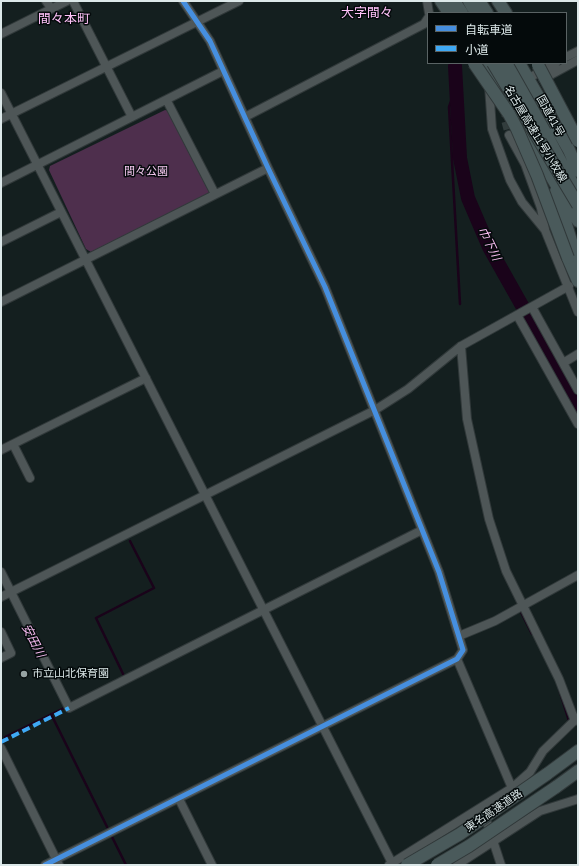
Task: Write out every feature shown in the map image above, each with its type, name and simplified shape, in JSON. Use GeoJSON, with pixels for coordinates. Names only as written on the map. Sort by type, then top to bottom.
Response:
{"type":"FeatureCollection","features":[{"type":"Feature","properties":{"kind":"highway"},"geometry":{"type":"LineString","coordinates":[[440,1],[445,12]]}},
{"type":"Feature","properties":{"kind":"highway"},"geometry":{"type":"LineString","coordinates":[[440,1],[448,12]]}},
{"type":"Feature","properties":{"kind":"highway"},"geometry":{"type":"LineString","coordinates":[[454,1],[461,12]]}},
{"type":"Feature","properties":{"kind":"highway"},"geometry":{"type":"LineString","coordinates":[[469,1],[475,12]]}},
{"type":"Feature","properties":{"kind":"highway"},"geometry":{"type":"LineString","coordinates":[[479,1],[486,12]]}},
{"type":"Feature","properties":{"kind":"highway"},"geometry":{"type":"LineString","coordinates":[[498,1],[505,12]]}},
{"type":"Feature","properties":{"kind":"highway"},"geometry":{"type":"LineString","coordinates":[[475,64],[509,114],[517,129],[573,261]]}},
{"type":"Feature","properties":{"kind":"highway"},"geometry":{"type":"LineString","coordinates":[[507,64],[578,194]]}},
{"type":"Feature","properties":{"kind":"highway","name":"国道41号"},"geometry":{"type":"LineString","coordinates":[[520,64],[573,151],[577,169]]}},
{"type":"Feature","properties":{"kind":"highway"},"geometry":{"type":"LineString","coordinates":[[538,64],[578,141]]}},
{"type":"Feature","properties":{"kind":"highway"},"geometry":{"type":"LineString","coordinates":[[488,66],[578,221]]}},
{"type":"Feature","properties":{"kind":"highway","name":"名古屋高速11号小牧線"},"geometry":{"type":"LineString","coordinates":[[488,66],[578,205]]}},
{"type":"Feature","properties":{"kind":"highway"},"geometry":{"type":"LineString","coordinates":[[553,178],[573,261],[573,284]]}},
{"type":"Feature","properties":{"kind":"highway","name":"東名高速道路"},"geometry":{"type":"LineString","coordinates":[[407,865],[460,834],[578,751]]}},
{"type":"Feature","properties":{"kind":"highway","name":"東名高速道路"},"geometry":{"type":"LineString","coordinates":[[438,865],[469,846],[578,771]]}},
{"type":"Feature","properties":{"kind":"street"},"geometry":{"type":"LineString","coordinates":[[1,34],[48,5],[66,1]]}},
{"type":"Feature","properties":{"kind":"street"},"geometry":{"type":"LineString","coordinates":[[73,1],[132,118]]}},
{"type":"Feature","properties":{"kind":"street"},"geometry":{"type":"LineString","coordinates":[[45,865],[58,862],[323,725],[457,660],[463,650],[439,572],[325,287],[210,42],[183,1]]}},
{"type":"Feature","properties":{"kind":"street"},"geometry":{"type":"LineString","coordinates":[[1,120],[239,1]]}},
{"type":"Feature","properties":{"kind":"street"},"geometry":{"type":"LineString","coordinates":[[427,1],[429,12]]}},
{"type":"Feature","properties":{"kind":"street"},"geometry":{"type":"LineString","coordinates":[[245,117],[424,24],[427,20]]}},
{"type":"Feature","properties":{"kind":"street"},"geometry":{"type":"LineString","coordinates":[[567,56],[578,51]]}},
{"type":"Feature","properties":{"kind":"street"},"geometry":{"type":"LineString","coordinates":[[543,78],[578,60]]}},
{"type":"Feature","properties":{"kind":"street"},"geometry":{"type":"LineString","coordinates":[[529,78],[554,64]]}},
{"type":"Feature","properties":{"kind":"street"},"geometry":{"type":"LineString","coordinates":[[488,66],[492,129],[510,180],[522,202],[545,230],[573,284],[578,312]]}},
{"type":"Feature","properties":{"kind":"street"},"geometry":{"type":"LineString","coordinates":[[1,183],[167,101],[223,71]]}},
{"type":"Feature","properties":{"kind":"street"},"geometry":{"type":"LineString","coordinates":[[1,94],[323,725],[390,864],[512,788],[530,772],[543,751],[576,719],[559,679],[506,571],[489,518],[467,419],[461,346]]}},
{"type":"Feature","properties":{"kind":"street"},"geometry":{"type":"LineString","coordinates":[[167,101],[215,194]]}},
{"type":"Feature","properties":{"kind":"street"},"geometry":{"type":"LineString","coordinates":[[509,136],[524,164],[541,208],[545,230]]}},
{"type":"Feature","properties":{"kind":"street"},"geometry":{"type":"LineString","coordinates":[[1,302],[268,168]]}},
{"type":"Feature","properties":{"kind":"street"},"geometry":{"type":"LineString","coordinates":[[1,242],[61,212]]}},
{"type":"Feature","properties":{"kind":"street"},"geometry":{"type":"LineString","coordinates":[[1,597],[375,410],[408,389],[461,346],[573,284]]}},
{"type":"Feature","properties":{"kind":"street"},"geometry":{"type":"LineString","coordinates":[[532,307],[578,390]]}},
{"type":"Feature","properties":{"kind":"street"},"geometry":{"type":"LineString","coordinates":[[517,315],[578,424]]}},
{"type":"Feature","properties":{"kind":"street"},"geometry":{"type":"LineString","coordinates":[[563,363],[578,354]]}},
{"type":"Feature","properties":{"kind":"street"},"geometry":{"type":"LineString","coordinates":[[1,450],[146,378]]}},
{"type":"Feature","properties":{"kind":"street"},"geometry":{"type":"LineString","coordinates":[[13,444],[30,478]]}},
{"type":"Feature","properties":{"kind":"street"},"geometry":{"type":"LineString","coordinates":[[1,572],[69,708],[422,530]]}},
{"type":"Feature","properties":{"kind":"street"},"geometry":{"type":"LineString","coordinates":[[459,636],[495,621],[578,575]]}},
{"type":"Feature","properties":{"kind":"street"},"geometry":{"type":"LineString","coordinates":[[1,632],[11,653],[1,658]]}},
{"type":"Feature","properties":{"kind":"street"},"geometry":{"type":"LineString","coordinates":[[457,660],[512,788]]}},
{"type":"Feature","properties":{"kind":"street"},"geometry":{"type":"LineString","coordinates":[[1,748],[58,862]]}},
{"type":"Feature","properties":{"kind":"street"},"geometry":{"type":"LineString","coordinates":[[179,799],[212,865]]}},
{"type":"Feature","properties":{"kind":"street"},"geometry":{"type":"LineString","coordinates":[[458,865],[540,811],[578,799]]}},
{"type":"Feature","properties":{"kind":"street"},"geometry":{"type":"LineString","coordinates":[[482,806],[501,865]]}},
{"type":"Feature","properties":{"kind":"green space","name":"間々公園"},"geometry":{"type":"Polygon","coordinates":[[[165,110],[169,111],[210,190],[209,196],[91,252],[86,249],[49,170],[50,166],[165,110]]]}},
{"type":"Feature","properties":{"kind":"waterway","name":"巾下川"},"geometry":{"type":"LineString","coordinates":[[455,66],[460,158],[468,198],[489,247],[578,405]]}},
{"type":"Feature","properties":{"kind":"waterway"},"geometry":{"type":"LineString","coordinates":[[456,87],[449,107],[460,304]]}},
{"type":"Feature","properties":{"kind":"waterway"},"geometry":{"type":"LineString","coordinates":[[125,678],[96,618],[154,588],[130,541]]}},
{"type":"Feature","properties":{"kind":"waterway"},"geometry":{"type":"LineString","coordinates":[[521,612],[532,634]]}},
{"type":"Feature","properties":{"kind":"waterway"},"geometry":{"type":"LineString","coordinates":[[559,689],[569,721]]}},
{"type":"Feature","properties":{"kind":"waterway","name":"安田川"},"geometry":{"type":"LineString","coordinates":[[5,737],[66,707],[65,706]]}},
{"type":"Feature","properties":{"kind":"waterway"},"geometry":{"type":"LineString","coordinates":[[51,714],[126,865]]}},
{"type":"Feature","properties":{"kind":"tunnel"},"geometry":{"type":"LineString","coordinates":[[507,110],[505,120],[509,135]]}},
{"type":"Feature","properties":{"kind":"marked path"},"geometry":{"type":"LineString","coordinates":[[1,742],[69,708]]}},
{"type":"Feature","properties":{"kind":"cycle path"},"geometry":{"type":"LineString","coordinates":[[45,865],[457,659],[463,650],[439,572],[325,287],[268,168],[210,41],[183,1]]}},
{"type":"Feature","properties":{"kind":"place","name":"市立山北保育園"},"geometry":{"type":"Point","coordinates":[24,674]}},
{"type":"Feature","properties":{"kind":"district","name":"大字間々"},"geometry":{"type":"Point","coordinates":[367,13]}},
{"type":"Feature","properties":{"kind":"district","name":"間々本町"},"geometry":{"type":"Point","coordinates":[64,19]}}]}
